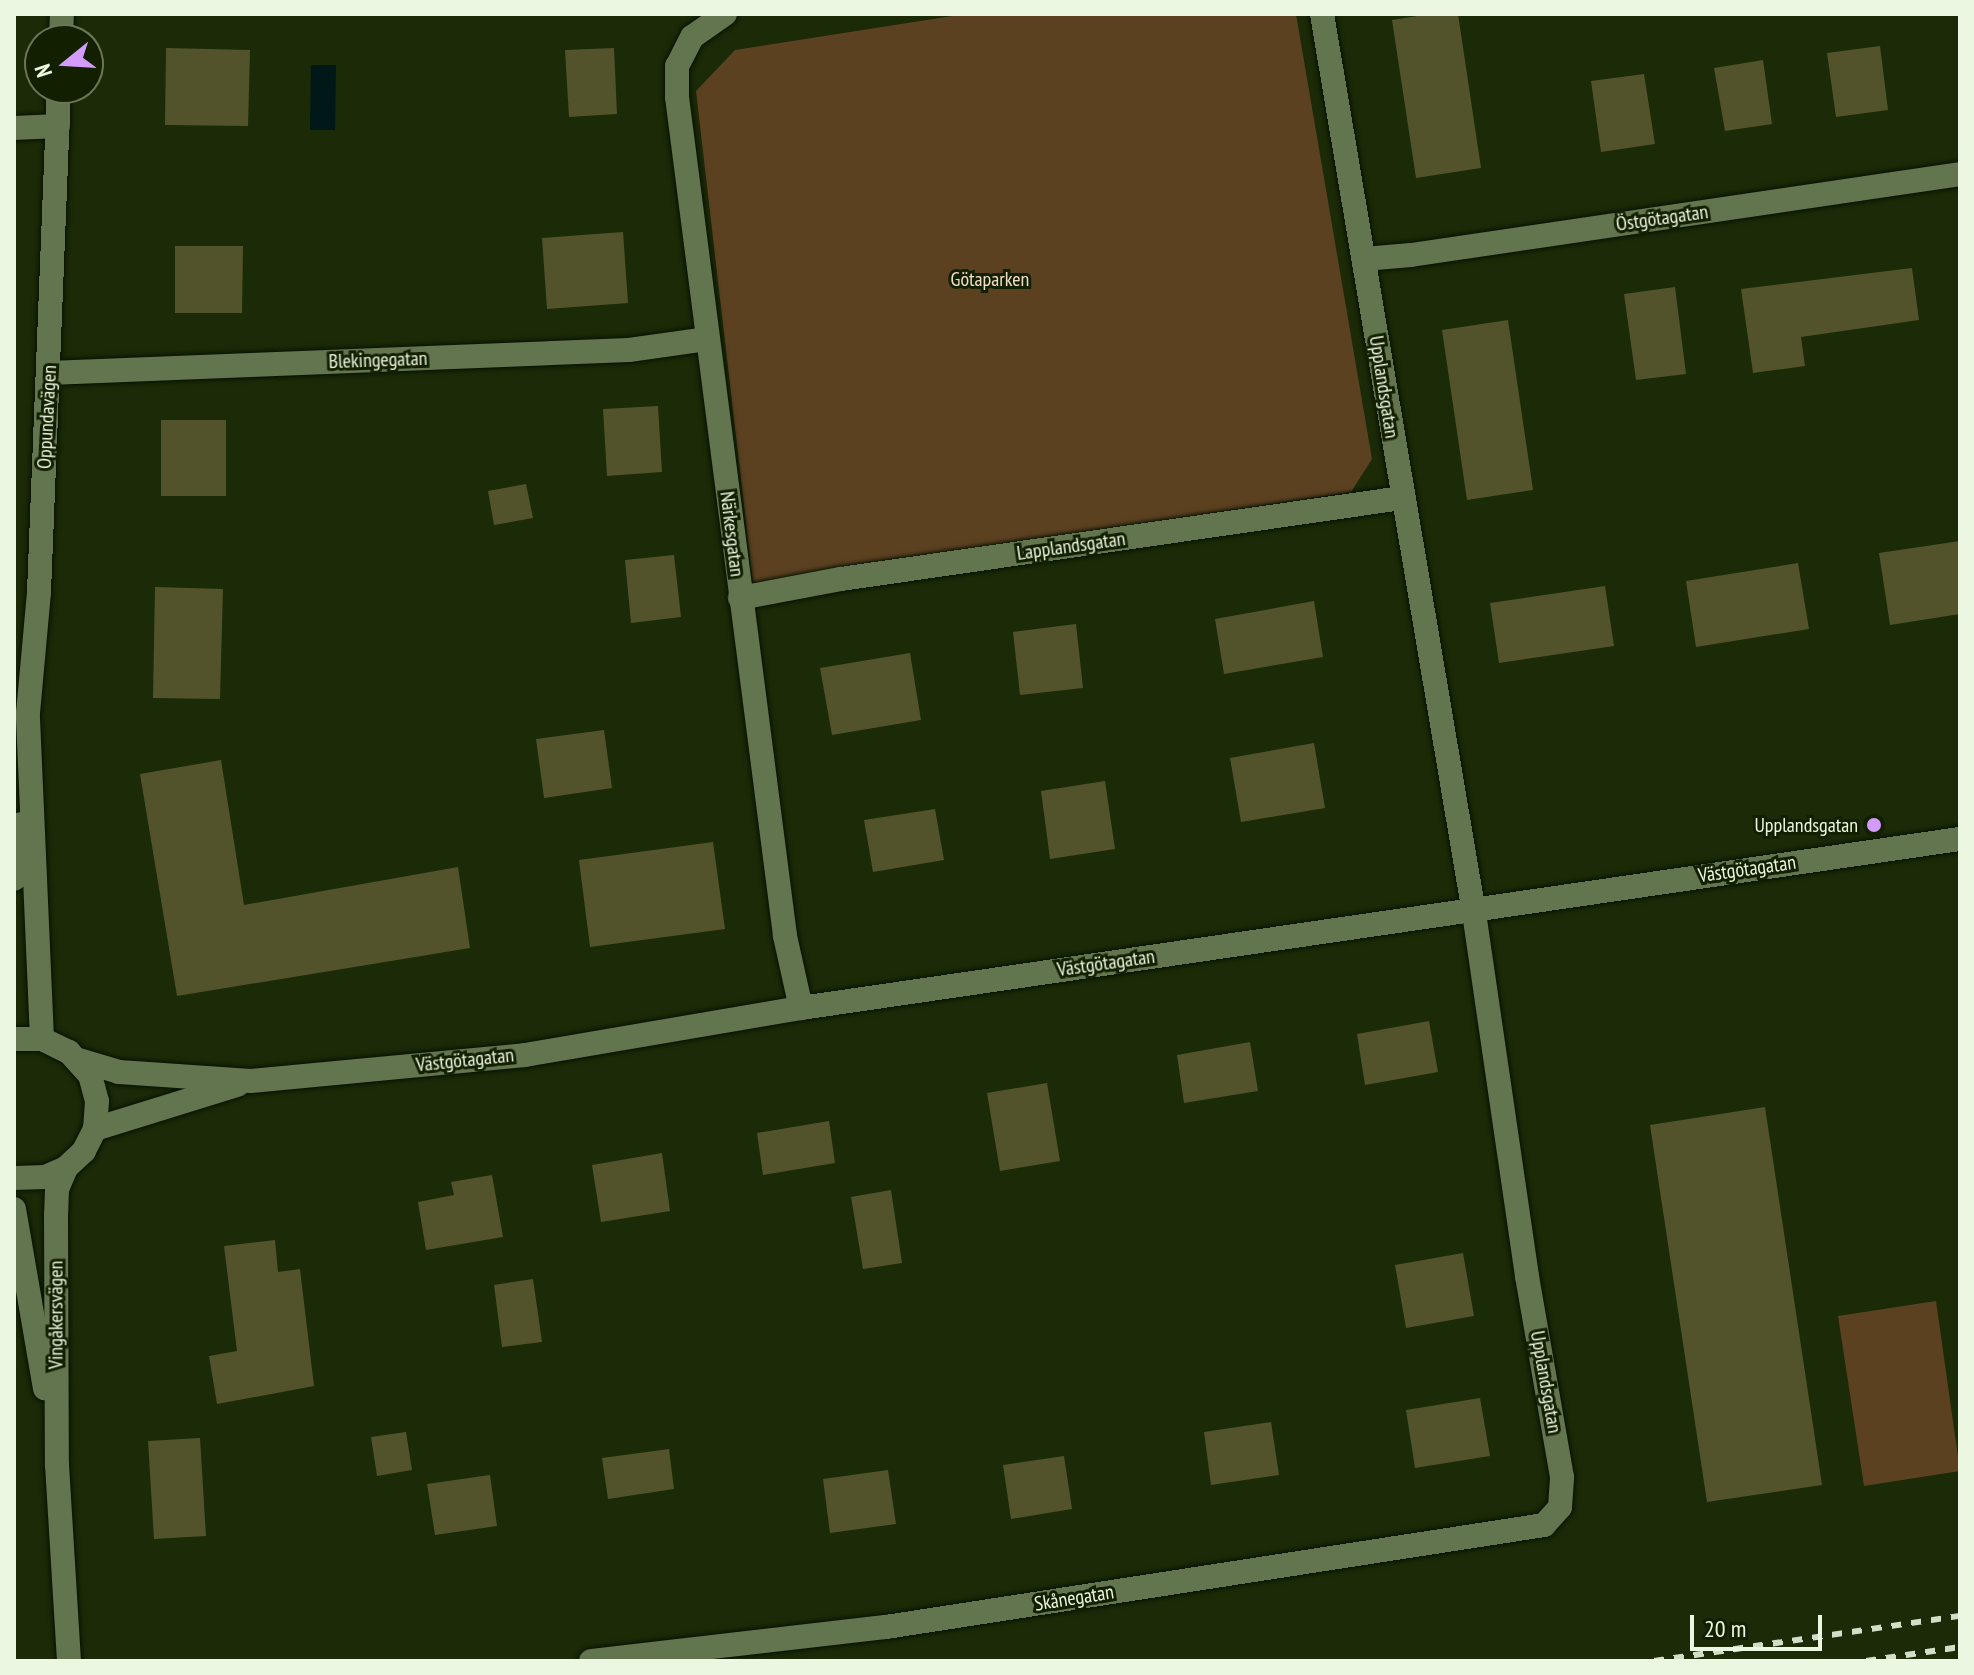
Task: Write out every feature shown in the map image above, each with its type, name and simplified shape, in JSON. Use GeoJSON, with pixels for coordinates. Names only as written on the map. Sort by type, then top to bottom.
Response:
{"type":"FeatureCollection","features":[{"type":"Feature","properties":{"kind":"street","name":"Närkesgatan"},"geometry":{"type":"LineString","coordinates":[[725,14],[692,37],[681,59],[677,97],[785,936],[801,1008]]}},
{"type":"Feature","properties":{"kind":"street","name":"Upplandsgatan"},"geometry":{"type":"LineString","coordinates":[[1322,14],[1473,907],[1527,1276],[1562,1477],[1560,1507],[1552,1516]]}},
{"type":"Feature","properties":{"kind":"street","name":"Oppundavägen"},"geometry":{"type":"LineString","coordinates":[[14,879],[28,746],[49,373],[59,104]]}},
{"type":"Feature","properties":{"kind":"street"},"geometry":{"type":"LineString","coordinates":[[14,128],[58,126]]}},
{"type":"Feature","properties":{"kind":"street","name":"Östgötagatan"},"geometry":{"type":"LineString","coordinates":[[1364,259],[1426,253],[1960,174]]}},
{"type":"Feature","properties":{"kind":"street","name":"Blekingegatan"},"geometry":{"type":"LineString","coordinates":[[49,373],[629,350],[706,339]]}},
{"type":"Feature","properties":{"kind":"street","name":"Lapplandsgatan"},"geometry":{"type":"LineString","coordinates":[[740,598],[841,579],[1402,498]]}},
{"type":"Feature","properties":{"kind":"street","name":"Oppundavägen"},"geometry":{"type":"LineString","coordinates":[[28,746],[42,1039]]}},
{"type":"Feature","properties":{"kind":"street","name":"Västgötagatan"},"geometry":{"type":"LineString","coordinates":[[79,1060],[119,1072],[251,1081],[525,1055],[801,1008],[1473,907],[1960,839]]}},
{"type":"Feature","properties":{"kind":"street"},"geometry":{"type":"LineString","coordinates":[[14,1039],[42,1039],[59,1045],[79,1060],[90,1075],[97,1101],[95,1129]]}},
{"type":"Feature","properties":{"kind":"street","name":"Västgötagatan"},"geometry":{"type":"LineString","coordinates":[[95,1129],[251,1081]]}},
{"type":"Feature","properties":{"kind":"street","name":"Vingåkersvägen"},"geometry":{"type":"LineString","coordinates":[[69,1661],[57,1465],[57,1189],[66,1168],[84,1151],[95,1129]]}},
{"type":"Feature","properties":{"kind":"street"},"geometry":{"type":"LineString","coordinates":[[14,1178],[45,1177],[66,1168]]}},
{"type":"Feature","properties":{"kind":"street","name":"Vingåkersvägen"},"geometry":{"type":"LineString","coordinates":[[14,1209],[57,1465]]}},
{"type":"Feature","properties":{"kind":"street","name":"Skånegatan"},"geometry":{"type":"LineString","coordinates":[[591,1661],[711,1650],[886,1627],[1544,1525],[1552,1516]]}},
{"type":"Feature","properties":{"kind":"green space","name":"Götaparken"},"geometry":{"type":"Polygon","coordinates":[[[965,14],[1296,14],[1372,459],[1351,492],[753,583],[696,91],[735,50],[965,14]]]}},
{"type":"Feature","properties":{"kind":"green space"},"geometry":{"type":"Polygon","coordinates":[[[1936,1301],[1960,1471],[1864,1486],[1838,1316],[1936,1301]]]}},
{"type":"Feature","properties":{"kind":"water"},"geometry":{"type":"Polygon","coordinates":[[[311,65],[336,65],[335,130],[310,130],[311,65]]]}},
{"type":"Feature","properties":{"kind":"building"},"geometry":{"type":"Polygon","coordinates":[[[1430,14],[1458,14],[1481,168],[1416,178],[1392,20],[1430,14]]]}},
{"type":"Feature","properties":{"kind":"building"},"geometry":{"type":"Polygon","coordinates":[[[1880,46],[1888,110],[1836,117],[1827,53],[1880,46]]]}},
{"type":"Feature","properties":{"kind":"building"},"geometry":{"type":"Polygon","coordinates":[[[166,48],[250,50],[248,126],[165,125],[166,48]]]}},
{"type":"Feature","properties":{"kind":"building"},"geometry":{"type":"Polygon","coordinates":[[[614,48],[617,114],[569,117],[565,50],[614,48]]]}},
{"type":"Feature","properties":{"kind":"building"},"geometry":{"type":"Polygon","coordinates":[[[1763,60],[1772,124],[1725,131],[1714,68],[1763,60]]]}},
{"type":"Feature","properties":{"kind":"building"},"geometry":{"type":"Polygon","coordinates":[[[1644,74],[1655,144],[1601,152],[1591,81],[1644,74]]]}},
{"type":"Feature","properties":{"kind":"building"},"geometry":{"type":"Polygon","coordinates":[[[623,232],[628,303],[547,309],[542,238],[623,232]]]}},
{"type":"Feature","properties":{"kind":"building"},"geometry":{"type":"Polygon","coordinates":[[[175,246],[243,246],[242,313],[175,313],[175,246]]]}},
{"type":"Feature","properties":{"kind":"building"},"geometry":{"type":"Polygon","coordinates":[[[1912,268],[1919,320],[1801,337],[1805,366],[1753,373],[1741,289],[1912,268]]]}},
{"type":"Feature","properties":{"kind":"building"},"geometry":{"type":"Polygon","coordinates":[[[1675,287],[1686,374],[1636,380],[1624,294],[1675,287]]]}},
{"type":"Feature","properties":{"kind":"building"},"geometry":{"type":"Polygon","coordinates":[[[1508,320],[1533,490],[1467,500],[1442,330],[1508,320]]]}},
{"type":"Feature","properties":{"kind":"building"},"geometry":{"type":"Polygon","coordinates":[[[658,406],[662,472],[607,476],[603,409],[658,406]]]}},
{"type":"Feature","properties":{"kind":"building"},"geometry":{"type":"Polygon","coordinates":[[[161,420],[226,420],[226,496],[161,496],[161,420]]]}},
{"type":"Feature","properties":{"kind":"building"},"geometry":{"type":"Polygon","coordinates":[[[526,484],[533,518],[494,525],[488,491],[526,484]]]}},
{"type":"Feature","properties":{"kind":"building"},"geometry":{"type":"Polygon","coordinates":[[[1960,541],[1960,614],[1890,625],[1879,553],[1960,541]]]}},
{"type":"Feature","properties":{"kind":"building"},"geometry":{"type":"Polygon","coordinates":[[[674,555],[681,617],[631,623],[625,560],[674,555]]]}},
{"type":"Feature","properties":{"kind":"building"},"geometry":{"type":"Polygon","coordinates":[[[1798,563],[1809,629],[1696,647],[1686,581],[1798,563]]]}},
{"type":"Feature","properties":{"kind":"building"},"geometry":{"type":"Polygon","coordinates":[[[1605,586],[1614,646],[1499,663],[1490,603],[1605,586]]]}},
{"type":"Feature","properties":{"kind":"building"},"geometry":{"type":"Polygon","coordinates":[[[155,587],[223,589],[220,699],[153,698],[155,587]]]}},
{"type":"Feature","properties":{"kind":"building"},"geometry":{"type":"Polygon","coordinates":[[[1314,601],[1323,657],[1224,674],[1215,619],[1314,601]]]}},
{"type":"Feature","properties":{"kind":"building"},"geometry":{"type":"Polygon","coordinates":[[[1076,624],[1083,688],[1020,695],[1013,632],[1076,624]]]}},
{"type":"Feature","properties":{"kind":"building"},"geometry":{"type":"Polygon","coordinates":[[[910,653],[921,720],[832,735],[820,668],[910,653]]]}},
{"type":"Feature","properties":{"kind":"building"},"geometry":{"type":"Polygon","coordinates":[[[604,730],[612,788],[544,798],[536,739],[604,730]]]}},
{"type":"Feature","properties":{"kind":"building"},"geometry":{"type":"Polygon","coordinates":[[[1314,743],[1325,808],[1241,822],[1230,758],[1314,743]]]}},
{"type":"Feature","properties":{"kind":"building"},"geometry":{"type":"Polygon","coordinates":[[[221,760],[244,905],[458,867],[470,948],[177,996],[140,774],[221,760]]]}},
{"type":"Feature","properties":{"kind":"building"},"geometry":{"type":"Polygon","coordinates":[[[1105,781],[1115,849],[1050,859],[1041,791],[1105,781]]]}},
{"type":"Feature","properties":{"kind":"building"},"geometry":{"type":"Polygon","coordinates":[[[935,809],[944,860],[873,872],[864,820],[935,809]]]}},
{"type":"Feature","properties":{"kind":"building"},"geometry":{"type":"Polygon","coordinates":[[[713,842],[725,929],[590,947],[579,860],[713,842]]]}},
{"type":"Feature","properties":{"kind":"building"},"geometry":{"type":"Polygon","coordinates":[[[1429,1021],[1438,1072],[1365,1085],[1357,1034],[1429,1021]]]}},
{"type":"Feature","properties":{"kind":"building"},"geometry":{"type":"Polygon","coordinates":[[[1250,1042],[1258,1091],[1184,1103],[1177,1055],[1250,1042]]]}},
{"type":"Feature","properties":{"kind":"building"},"geometry":{"type":"Polygon","coordinates":[[[1047,1083],[1060,1161],[1000,1171],[987,1093],[1047,1083]]]}},
{"type":"Feature","properties":{"kind":"building"},"geometry":{"type":"Polygon","coordinates":[[[1765,1107],[1822,1485],[1707,1502],[1650,1125],[1765,1107]]]}},
{"type":"Feature","properties":{"kind":"building"},"geometry":{"type":"Polygon","coordinates":[[[829,1121],[835,1163],[763,1175],[757,1133],[829,1121]]]}},
{"type":"Feature","properties":{"kind":"building"},"geometry":{"type":"Polygon","coordinates":[[[662,1153],[670,1211],[601,1222],[592,1165],[662,1153]]]}},
{"type":"Feature","properties":{"kind":"building"},"geometry":{"type":"Polygon","coordinates":[[[492,1175],[503,1237],[426,1250],[418,1202],[454,1195],[451,1182],[492,1175]]]}},
{"type":"Feature","properties":{"kind":"building"},"geometry":{"type":"Polygon","coordinates":[[[891,1190],[902,1263],[863,1269],[851,1197],[891,1190]]]}},
{"type":"Feature","properties":{"kind":"building"},"geometry":{"type":"Polygon","coordinates":[[[275,1240],[278,1272],[300,1269],[314,1386],[217,1404],[209,1356],[237,1351],[224,1246],[275,1240]]]}},
{"type":"Feature","properties":{"kind":"building"},"geometry":{"type":"Polygon","coordinates":[[[1463,1253],[1474,1316],[1406,1328],[1395,1265],[1463,1253]]]}},
{"type":"Feature","properties":{"kind":"building"},"geometry":{"type":"Polygon","coordinates":[[[533,1279],[542,1342],[502,1347],[494,1285],[533,1279]]]}},
{"type":"Feature","properties":{"kind":"building"},"geometry":{"type":"Polygon","coordinates":[[[1480,1398],[1490,1456],[1415,1468],[1406,1410],[1480,1398]]]}},
{"type":"Feature","properties":{"kind":"building"},"geometry":{"type":"Polygon","coordinates":[[[1271,1422],[1279,1475],[1211,1485],[1204,1432],[1271,1422]]]}},
{"type":"Feature","properties":{"kind":"building"},"geometry":{"type":"Polygon","coordinates":[[[406,1432],[412,1470],[377,1476],[371,1437],[406,1432]]]}},
{"type":"Feature","properties":{"kind":"building"},"geometry":{"type":"Polygon","coordinates":[[[200,1438],[206,1536],[154,1539],[148,1441],[200,1438]]]}},
{"type":"Feature","properties":{"kind":"building"},"geometry":{"type":"Polygon","coordinates":[[[669,1449],[674,1489],[608,1499],[602,1458],[669,1449]]]}},
{"type":"Feature","properties":{"kind":"building"},"geometry":{"type":"Polygon","coordinates":[[[1064,1456],[1072,1509],[1011,1519],[1003,1465],[1064,1456]]]}},
{"type":"Feature","properties":{"kind":"building"},"geometry":{"type":"Polygon","coordinates":[[[888,1470],[896,1524],[830,1533],[823,1479],[888,1470]]]}},
{"type":"Feature","properties":{"kind":"building"},"geometry":{"type":"Polygon","coordinates":[[[490,1475],[497,1526],[435,1535],[427,1484],[490,1475]]]}},
{"type":"Feature","properties":{"kind":"railway"},"geometry":{"type":"LineString","coordinates":[[1654,1661],[1960,1616]]}},
{"type":"Feature","properties":{"kind":"railway"},"geometry":{"type":"LineString","coordinates":[[1866,1661],[1960,1647]]}},
{"type":"Feature","properties":{"kind":"place","name":"Upplandsgatan"},"geometry":{"type":"Point","coordinates":[1874,825]}}]}
